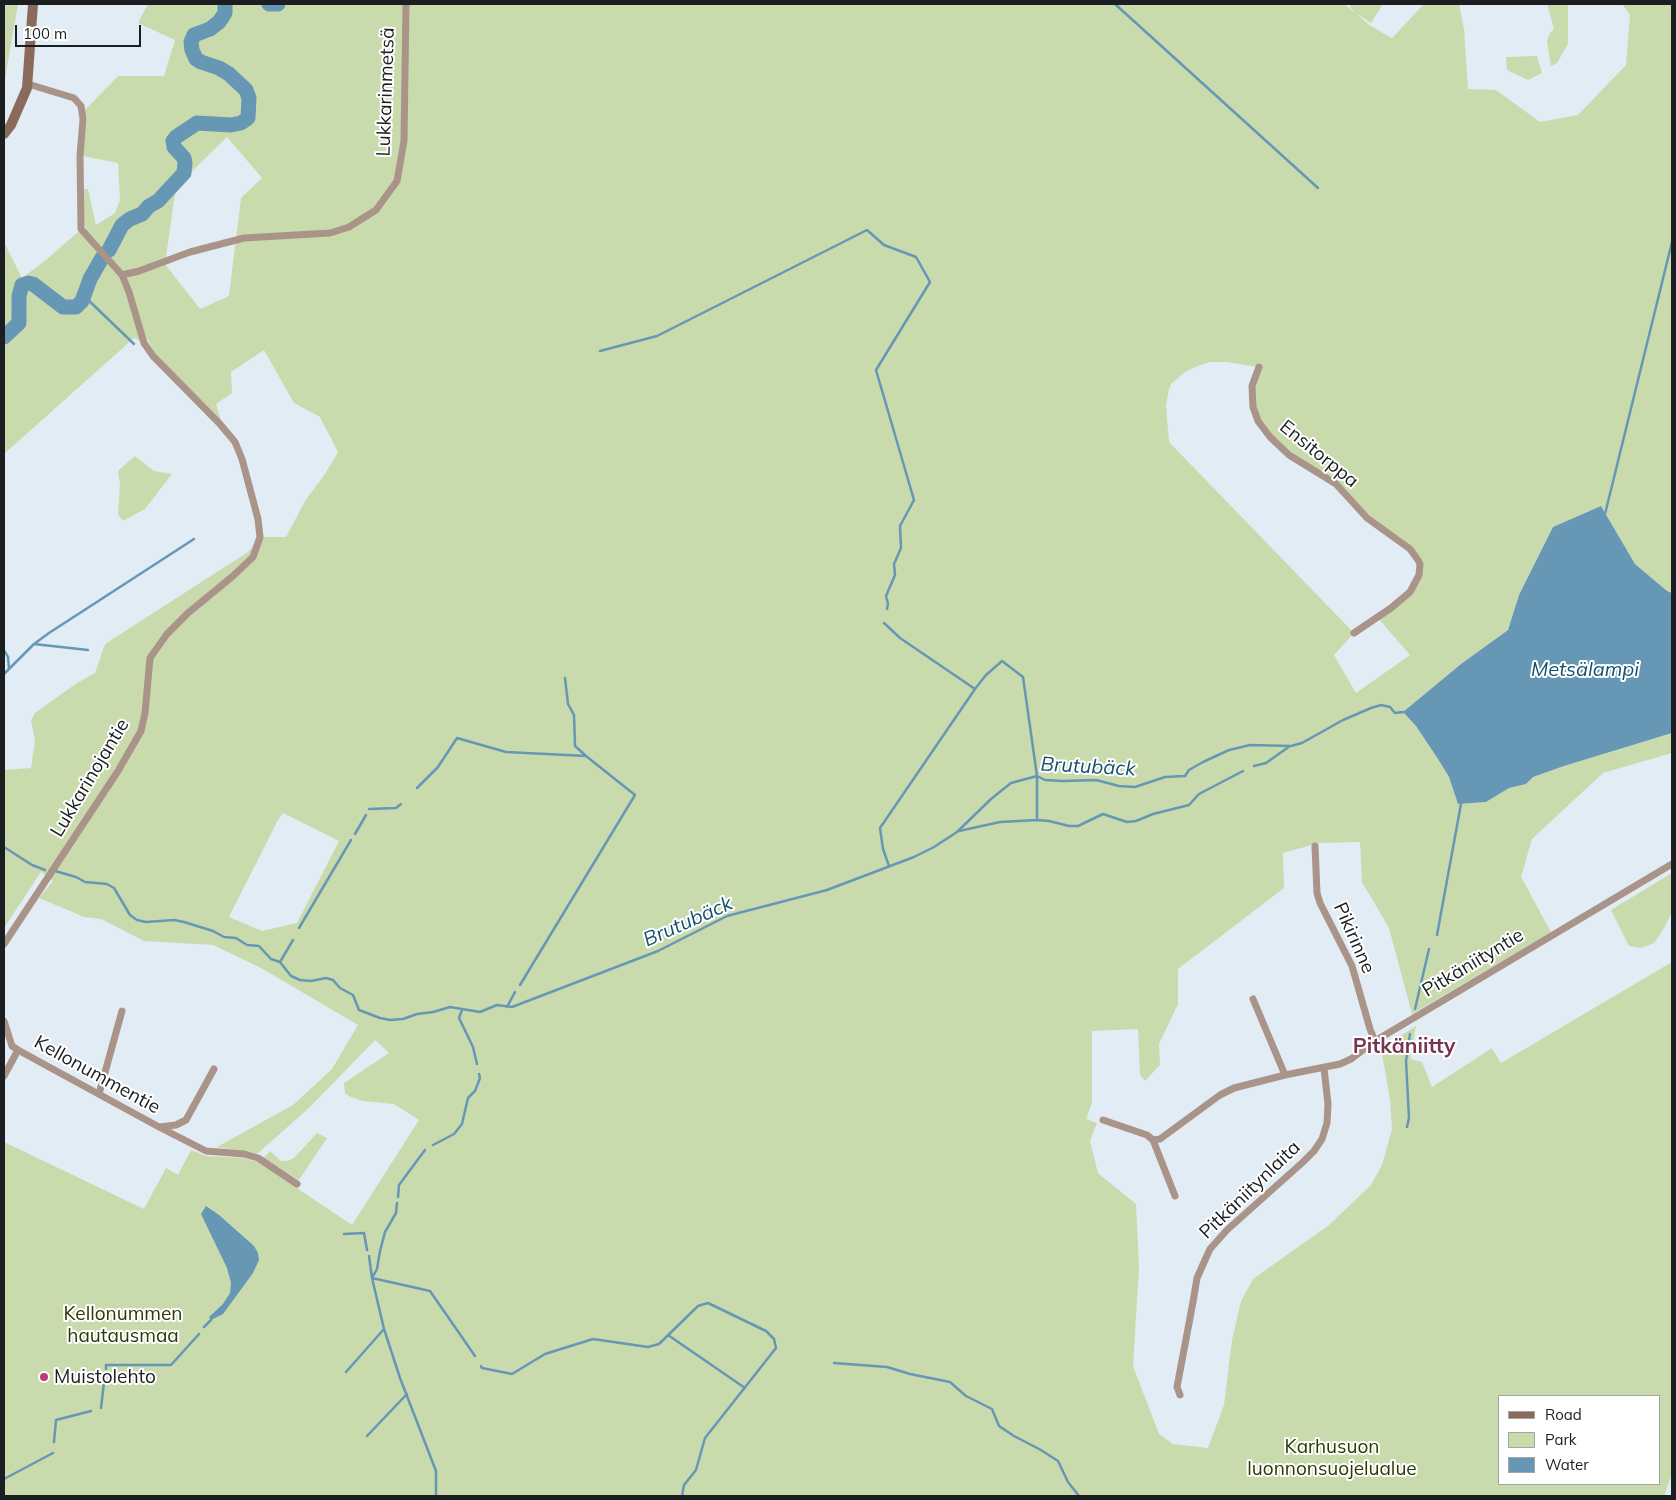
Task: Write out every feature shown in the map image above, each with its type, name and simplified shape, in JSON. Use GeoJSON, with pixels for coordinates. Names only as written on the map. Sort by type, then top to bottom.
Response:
{"type":"FeatureCollection","features":[{"type":"Feature","properties":{"kind":"main road"},"geometry":{"type":"LineString","coordinates":[[4,134],[21,106],[28,84],[33,4]]}},
{"type":"Feature","properties":{"kind":"street","name":"Lukkarinmetsä"},"geometry":{"type":"LineString","coordinates":[[122,276],[139,272],[190,252],[244,238],[330,233],[349,227],[376,210],[397,181],[404,141],[406,4]]}},
{"type":"Feature","properties":{"kind":"street","name":"Lukkarinojantie"},"geometry":{"type":"LineString","coordinates":[[4,944],[118,771],[141,731],[145,713],[150,658],[167,634],[188,613],[253,557],[260,537],[258,519],[242,459],[235,442],[148,350],[122,276],[81,229],[80,156],[83,119],[80,106],[74,98],[28,84]]}},
{"type":"Feature","properties":{"kind":"street","name":"Ensitorppa"},"geometry":{"type":"LineString","coordinates":[[1259,368],[1252,386],[1253,407],[1258,421],[1266,432],[1289,455],[1336,484],[1367,518],[1410,550],[1418,560],[1420,570],[1417,581],[1410,592],[1354,634]]}},
{"type":"Feature","properties":{"kind":"street","name":"Pikirinne"},"geometry":{"type":"LineString","coordinates":[[1315,846],[1320,903],[1352,966],[1375,1041]]}},
{"type":"Feature","properties":{"kind":"street","name":"Pitkäniityntie"},"geometry":{"type":"LineString","coordinates":[[1153,1140],[1160,1139],[1220,1095],[1247,1084],[1324,1068],[1351,1059],[1375,1041],[1672,864]]}},
{"type":"Feature","properties":{"kind":"street"},"geometry":{"type":"LineString","coordinates":[[1253,999],[1283,1066],[1285,1075]]}},
{"type":"Feature","properties":{"kind":"street"},"geometry":{"type":"LineString","coordinates":[[99,1094],[122,1011]]}},
{"type":"Feature","properties":{"kind":"street"},"geometry":{"type":"LineString","coordinates":[[4,1021],[12,1046],[18,1050]]}},
{"type":"Feature","properties":{"kind":"street","name":"Kellonummentie"},"geometry":{"type":"LineString","coordinates":[[4,1076],[18,1050],[206,1151],[244,1154],[258,1158],[297,1184]]}},
{"type":"Feature","properties":{"kind":"street","name":"Pitkäniitynlaita"},"geometry":{"type":"LineString","coordinates":[[1180,1395],[1177,1387],[1197,1278],[1210,1249],[1227,1230],[1303,1162],[1322,1139],[1327,1123],[1328,1104],[1324,1068]]}},
{"type":"Feature","properties":{"kind":"street","name":"Kellonummentie"},"geometry":{"type":"LineString","coordinates":[[159,1127],[176,1125],[186,1120],[214,1069]]}},
{"type":"Feature","properties":{"kind":"street"},"geometry":{"type":"LineString","coordinates":[[1103,1120],[1147,1135],[1153,1140],[1175,1196]]}},
{"type":"Feature","properties":{"kind":"green space"},"geometry":{"type":"Polygon","coordinates":[[[7,4],[18,4],[4,85],[4,8],[7,4]]]}},
{"type":"Feature","properties":{"kind":"green space"},"geometry":{"type":"Polygon","coordinates":[[[148,4],[1344,4],[1355,13],[1350,7],[1352,4],[1383,4],[1371,23],[1356,13],[1369,25],[1392,38],[1424,4],[1459,4],[1464,29],[1468,89],[1496,90],[1540,122],[1578,115],[1626,65],[1630,15],[1622,4],[1672,4],[1672,593],[1667,591],[1635,564],[1601,506],[1553,527],[1519,595],[1508,630],[1461,664],[1403,712],[1416,726],[1449,777],[1458,804],[1486,802],[1509,788],[1526,784],[1533,777],[1672,733],[1672,753],[1603,773],[1532,839],[1521,877],[1551,932],[1412,1014],[1389,928],[1362,882],[1360,842],[1319,843],[1283,853],[1284,888],[1178,969],[1178,1004],[1159,1044],[1160,1065],[1145,1081],[1140,1075],[1138,1029],[1092,1031],[1092,1103],[1086,1119],[1097,1123],[1090,1141],[1098,1173],[1136,1204],[1139,1267],[1133,1366],[1159,1434],[1173,1444],[1208,1448],[1224,1405],[1232,1340],[1241,1301],[1253,1279],[1329,1225],[1371,1185],[1382,1165],[1392,1129],[1390,1100],[1381,1048],[1416,1026],[1410,1059],[1422,1062],[1432,1087],[1492,1048],[1501,1063],[1672,962],[1672,1474],[1664,1496],[4,1496],[4,1142],[144,1209],[166,1168],[178,1175],[191,1150],[206,1156],[244,1158],[258,1162],[352,1225],[419,1120],[394,1104],[362,1101],[345,1093],[344,1083],[389,1053],[375,1040],[310,1107],[257,1154],[217,1147],[293,1105],[332,1069],[358,1025],[261,968],[213,945],[144,941],[101,919],[84,917],[39,898],[53,881],[41,872],[4,928],[4,770],[31,768],[35,740],[31,721],[35,713],[77,683],[95,673],[105,644],[248,552],[262,537],[286,537],[305,501],[325,474],[338,452],[320,417],[294,403],[264,350],[231,372],[232,393],[216,404],[221,420],[156,355],[140,326],[144,343],[134,338],[4,454],[4,242],[22,278],[78,232],[86,229],[82,217],[82,189],[88,189],[96,225],[115,213],[120,200],[118,163],[83,156],[87,118],[85,110],[118,76],[164,76],[175,40],[138,23],[148,4]],[[227,137],[176,187],[165,264],[200,309],[229,296],[241,198],[262,178],[227,137]],[[1210,362],[1185,372],[1171,384],[1166,405],[1169,442],[1354,633],[1334,655],[1356,693],[1410,655],[1378,618],[1417,581],[1418,560],[1380,528],[1345,493],[1299,462],[1262,427],[1252,397],[1258,367],[1227,362],[1210,362]],[[283,813],[229,917],[262,931],[297,923],[339,841],[283,813]]]}},
{"type":"Feature","properties":{"kind":"green space"},"geometry":{"type":"Polygon","coordinates":[[[1547,4],[1568,4],[1568,44],[1557,63],[1551,66],[1547,41],[1554,29],[1547,4]]]}},
{"type":"Feature","properties":{"kind":"green space"},"geometry":{"type":"Polygon","coordinates":[[[1537,56],[1542,73],[1528,80],[1507,70],[1506,57],[1537,56]]]}},
{"type":"Feature","properties":{"kind":"green space"},"geometry":{"type":"Polygon","coordinates":[[[135,456],[154,471],[172,474],[145,509],[123,521],[118,514],[120,484],[118,471],[135,456]]]}},
{"type":"Feature","properties":{"kind":"green space"},"geometry":{"type":"Polygon","coordinates":[[[1672,873],[1672,912],[1662,932],[1654,943],[1641,948],[1629,946],[1611,910],[1672,873]]]}},
{"type":"Feature","properties":{"kind":"green space"},"geometry":{"type":"Polygon","coordinates":[[[317,1133],[327,1138],[299,1180],[263,1158],[270,1151],[281,1161],[294,1158],[317,1133]]]}},
{"type":"Feature","properties":{"kind":"water","name":"Metsälampi"},"geometry":{"type":"Polygon","coordinates":[[[1601,506],[1635,564],[1667,591],[1672,593],[1672,733],[1533,777],[1526,784],[1509,788],[1486,802],[1458,804],[1449,777],[1416,726],[1403,712],[1461,664],[1508,630],[1519,595],[1553,527],[1601,506]]]}},
{"type":"Feature","properties":{"kind":"water"},"geometry":{"type":"Polygon","coordinates":[[[206,1206],[254,1246],[259,1260],[253,1273],[223,1314],[211,1320],[209,1317],[223,1304],[230,1293],[231,1283],[227,1268],[201,1214],[206,1206]]]}},
{"type":"Feature","properties":{"kind":"waterway"},"geometry":{"type":"LineString","coordinates":[[109,250],[122,225],[142,214],[149,206],[158,201],[184,173],[184,158],[174,147],[173,141],[176,137],[197,123],[231,125],[241,123],[248,118],[249,98],[246,90],[229,74],[196,59],[192,50],[191,42],[194,35],[210,29],[219,22],[225,13],[225,4]]}},
{"type":"Feature","properties":{"kind":"waterway"},"geometry":{"type":"LineString","coordinates":[[269,4],[278,4]]}},
{"type":"Feature","properties":{"kind":"waterway"},"geometry":{"type":"LineString","coordinates":[[1115,4],[1318,188]]}},
{"type":"Feature","properties":{"kind":"waterway"},"geometry":{"type":"LineString","coordinates":[[600,351],[657,336],[867,230],[884,245],[916,257],[930,282],[876,370],[914,500],[900,526],[901,548],[894,564],[895,575],[886,596],[887,609]]}},
{"type":"Feature","properties":{"kind":"waterway"},"geometry":{"type":"LineString","coordinates":[[1605,514],[1672,242]]}},
{"type":"Feature","properties":{"kind":"waterway"},"geometry":{"type":"LineString","coordinates":[[4,337],[19,323],[19,296],[22,285],[33,284],[63,307],[76,307],[82,301],[90,279],[102,258]]}},
{"type":"Feature","properties":{"kind":"waterway"},"geometry":{"type":"LineString","coordinates":[[84,296],[134,344]]}},
{"type":"Feature","properties":{"kind":"waterway"},"geometry":{"type":"LineString","coordinates":[[34,644],[194,539]]}},
{"type":"Feature","properties":{"kind":"waterway"},"geometry":{"type":"LineString","coordinates":[[884,623],[900,638],[975,689],[880,828],[883,849],[889,866]]}},
{"type":"Feature","properties":{"kind":"waterway"},"geometry":{"type":"LineString","coordinates":[[9,669],[34,644],[88,650]]}},
{"type":"Feature","properties":{"kind":"waterway","name":"Brutubäck"},"geometry":{"type":"LineString","coordinates":[[4,650],[8,657],[9,669],[4,674]]}},
{"type":"Feature","properties":{"kind":"waterway"},"geometry":{"type":"LineString","coordinates":[[975,689],[986,675],[1002,661],[1023,677],[1037,776],[1037,819]]}},
{"type":"Feature","properties":{"kind":"waterway"},"geometry":{"type":"LineString","coordinates":[[565,678],[568,704],[574,715],[575,746],[585,755]]}},
{"type":"Feature","properties":{"kind":"waterway","name":"Brutubäck"},"geometry":{"type":"LineString","coordinates":[[55,871],[76,877],[85,882],[107,884],[114,888],[130,915],[137,920],[146,922],[174,920],[184,922],[213,931],[224,937],[236,938],[247,945],[259,946],[271,959],[280,962],[291,976],[300,980],[311,981],[326,978],[333,980],[340,988],[353,995],[359,1010],[380,1018],[390,1020],[403,1019],[450,1007],[480,1012],[497,1005],[512,1007],[658,951],[727,916],[827,890],[914,857],[957,832],[991,799],[1011,783],[1037,776],[1045,780],[1096,780],[1119,786],[1135,787],[1165,777],[1185,776],[1189,770],[1229,750],[1250,745],[1291,746],[1302,743],[1343,720],[1381,705],[1390,707],[1395,713],[1403,712]]}},
{"type":"Feature","properties":{"kind":"waterway"},"geometry":{"type":"LineString","coordinates":[[417,788],[438,767],[457,738],[506,752],[586,756],[635,795],[520,985]]}},
{"type":"Feature","properties":{"kind":"waterway"},"geometry":{"type":"LineString","coordinates":[[1254,766],[1266,763],[1290,746]]}},
{"type":"Feature","properties":{"kind":"waterway"},"geometry":{"type":"LineString","coordinates":[[959,831],[1000,822],[1037,820],[1078,826],[1103,814],[1127,822],[1136,821],[1153,814],[1189,805],[1199,794],[1243,771]]}},
{"type":"Feature","properties":{"kind":"waterway"},"geometry":{"type":"LineString","coordinates":[[369,809],[396,808],[401,804]]}},
{"type":"Feature","properties":{"kind":"waterway"},"geometry":{"type":"LineString","coordinates":[[1437,935],[1461,804]]}},
{"type":"Feature","properties":{"kind":"waterway"},"geometry":{"type":"LineString","coordinates":[[355,834],[366,815]]}},
{"type":"Feature","properties":{"kind":"waterway"},"geometry":{"type":"LineString","coordinates":[[299,928],[351,840]]}},
{"type":"Feature","properties":{"kind":"waterway","name":"Brutubäck"},"geometry":{"type":"LineString","coordinates":[[4,847],[32,865],[45,870]]}},
{"type":"Feature","properties":{"kind":"waterway"},"geometry":{"type":"LineString","coordinates":[[280,962],[293,940]]}},
{"type":"Feature","properties":{"kind":"waterway"},"geometry":{"type":"LineString","coordinates":[[1415,1009],[1429,949]]}},
{"type":"Feature","properties":{"kind":"waterway"},"geometry":{"type":"LineString","coordinates":[[507,1007],[515,992]]}},
{"type":"Feature","properties":{"kind":"waterway"},"geometry":{"type":"LineString","coordinates":[[462,1010],[459,1018],[473,1047],[477,1064]]}},
{"type":"Feature","properties":{"kind":"waterway"},"geometry":{"type":"LineString","coordinates":[[1407,1127],[1409,1118],[1406,1061],[1410,1034]]}},
{"type":"Feature","properties":{"kind":"waterway"},"geometry":{"type":"LineString","coordinates":[[433,1145],[454,1134],[462,1124],[468,1098],[475,1091],[480,1078],[479,1074]]}},
{"type":"Feature","properties":{"kind":"waterway"},"geometry":{"type":"LineString","coordinates":[[398,1197],[399,1185],[425,1150]]}},
{"type":"Feature","properties":{"kind":"waterway"},"geometry":{"type":"LineString","coordinates":[[397,1203],[396,1213],[385,1232],[377,1269],[372,1278],[384,1329],[400,1378],[436,1471],[436,1496]]}},
{"type":"Feature","properties":{"kind":"waterway"},"geometry":{"type":"LineString","coordinates":[[344,1234],[364,1233],[367,1250]]}},
{"type":"Feature","properties":{"kind":"waterway"},"geometry":{"type":"LineString","coordinates":[[369,1256],[372,1278],[430,1291],[475,1356]]}},
{"type":"Feature","properties":{"kind":"waterway"},"geometry":{"type":"LineString","coordinates":[[481,1366],[482,1368],[512,1374],[545,1354],[593,1339],[648,1347],[659,1344],[698,1306],[708,1303],[766,1331],[774,1339],[776,1348],[705,1438],[696,1470],[684,1485],[682,1496]]}},
{"type":"Feature","properties":{"kind":"waterway"},"geometry":{"type":"LineString","coordinates":[[204,1327],[211,1320]]}},
{"type":"Feature","properties":{"kind":"waterway"},"geometry":{"type":"LineString","coordinates":[[346,1372],[384,1329]]}},
{"type":"Feature","properties":{"kind":"waterway"},"geometry":{"type":"LineString","coordinates":[[106,1369],[106,1365],[171,1365],[199,1334]]}},
{"type":"Feature","properties":{"kind":"waterway"},"geometry":{"type":"LineString","coordinates":[[668,1335],[745,1388]]}},
{"type":"Feature","properties":{"kind":"waterway"},"geometry":{"type":"LineString","coordinates":[[834,1363],[887,1367],[950,1382],[966,1396],[992,1409],[999,1426],[1058,1461],[1068,1482],[1079,1496]]}},
{"type":"Feature","properties":{"kind":"waterway"},"geometry":{"type":"LineString","coordinates":[[101,1408],[104,1382]]}},
{"type":"Feature","properties":{"kind":"waterway"},"geometry":{"type":"LineString","coordinates":[[367,1436],[407,1394]]}},
{"type":"Feature","properties":{"kind":"waterway"},"geometry":{"type":"LineString","coordinates":[[54,1442],[56,1420],[91,1411]]}},
{"type":"Feature","properties":{"kind":"waterway"},"geometry":{"type":"LineString","coordinates":[[4,1479],[53,1453]]}},
{"type":"Feature","properties":{"kind":"place","name":"Muistolehto"},"geometry":{"type":"Point","coordinates":[44,1377]}},
{"type":"Feature","properties":{"kind":"district","name":"Pitkäniitty"},"geometry":{"type":"Point","coordinates":[1404,1047]}},
{"type":"Feature","properties":{"kind":"park label","name":"Kellonummen hautausmaa"},"geometry":{"type":"Point","coordinates":[123,1325]}},
{"type":"Feature","properties":{"kind":"park label","name":"Karhusuon luonnonsuojelualue"},"geometry":{"type":"Point","coordinates":[1332,1458]}}]}
